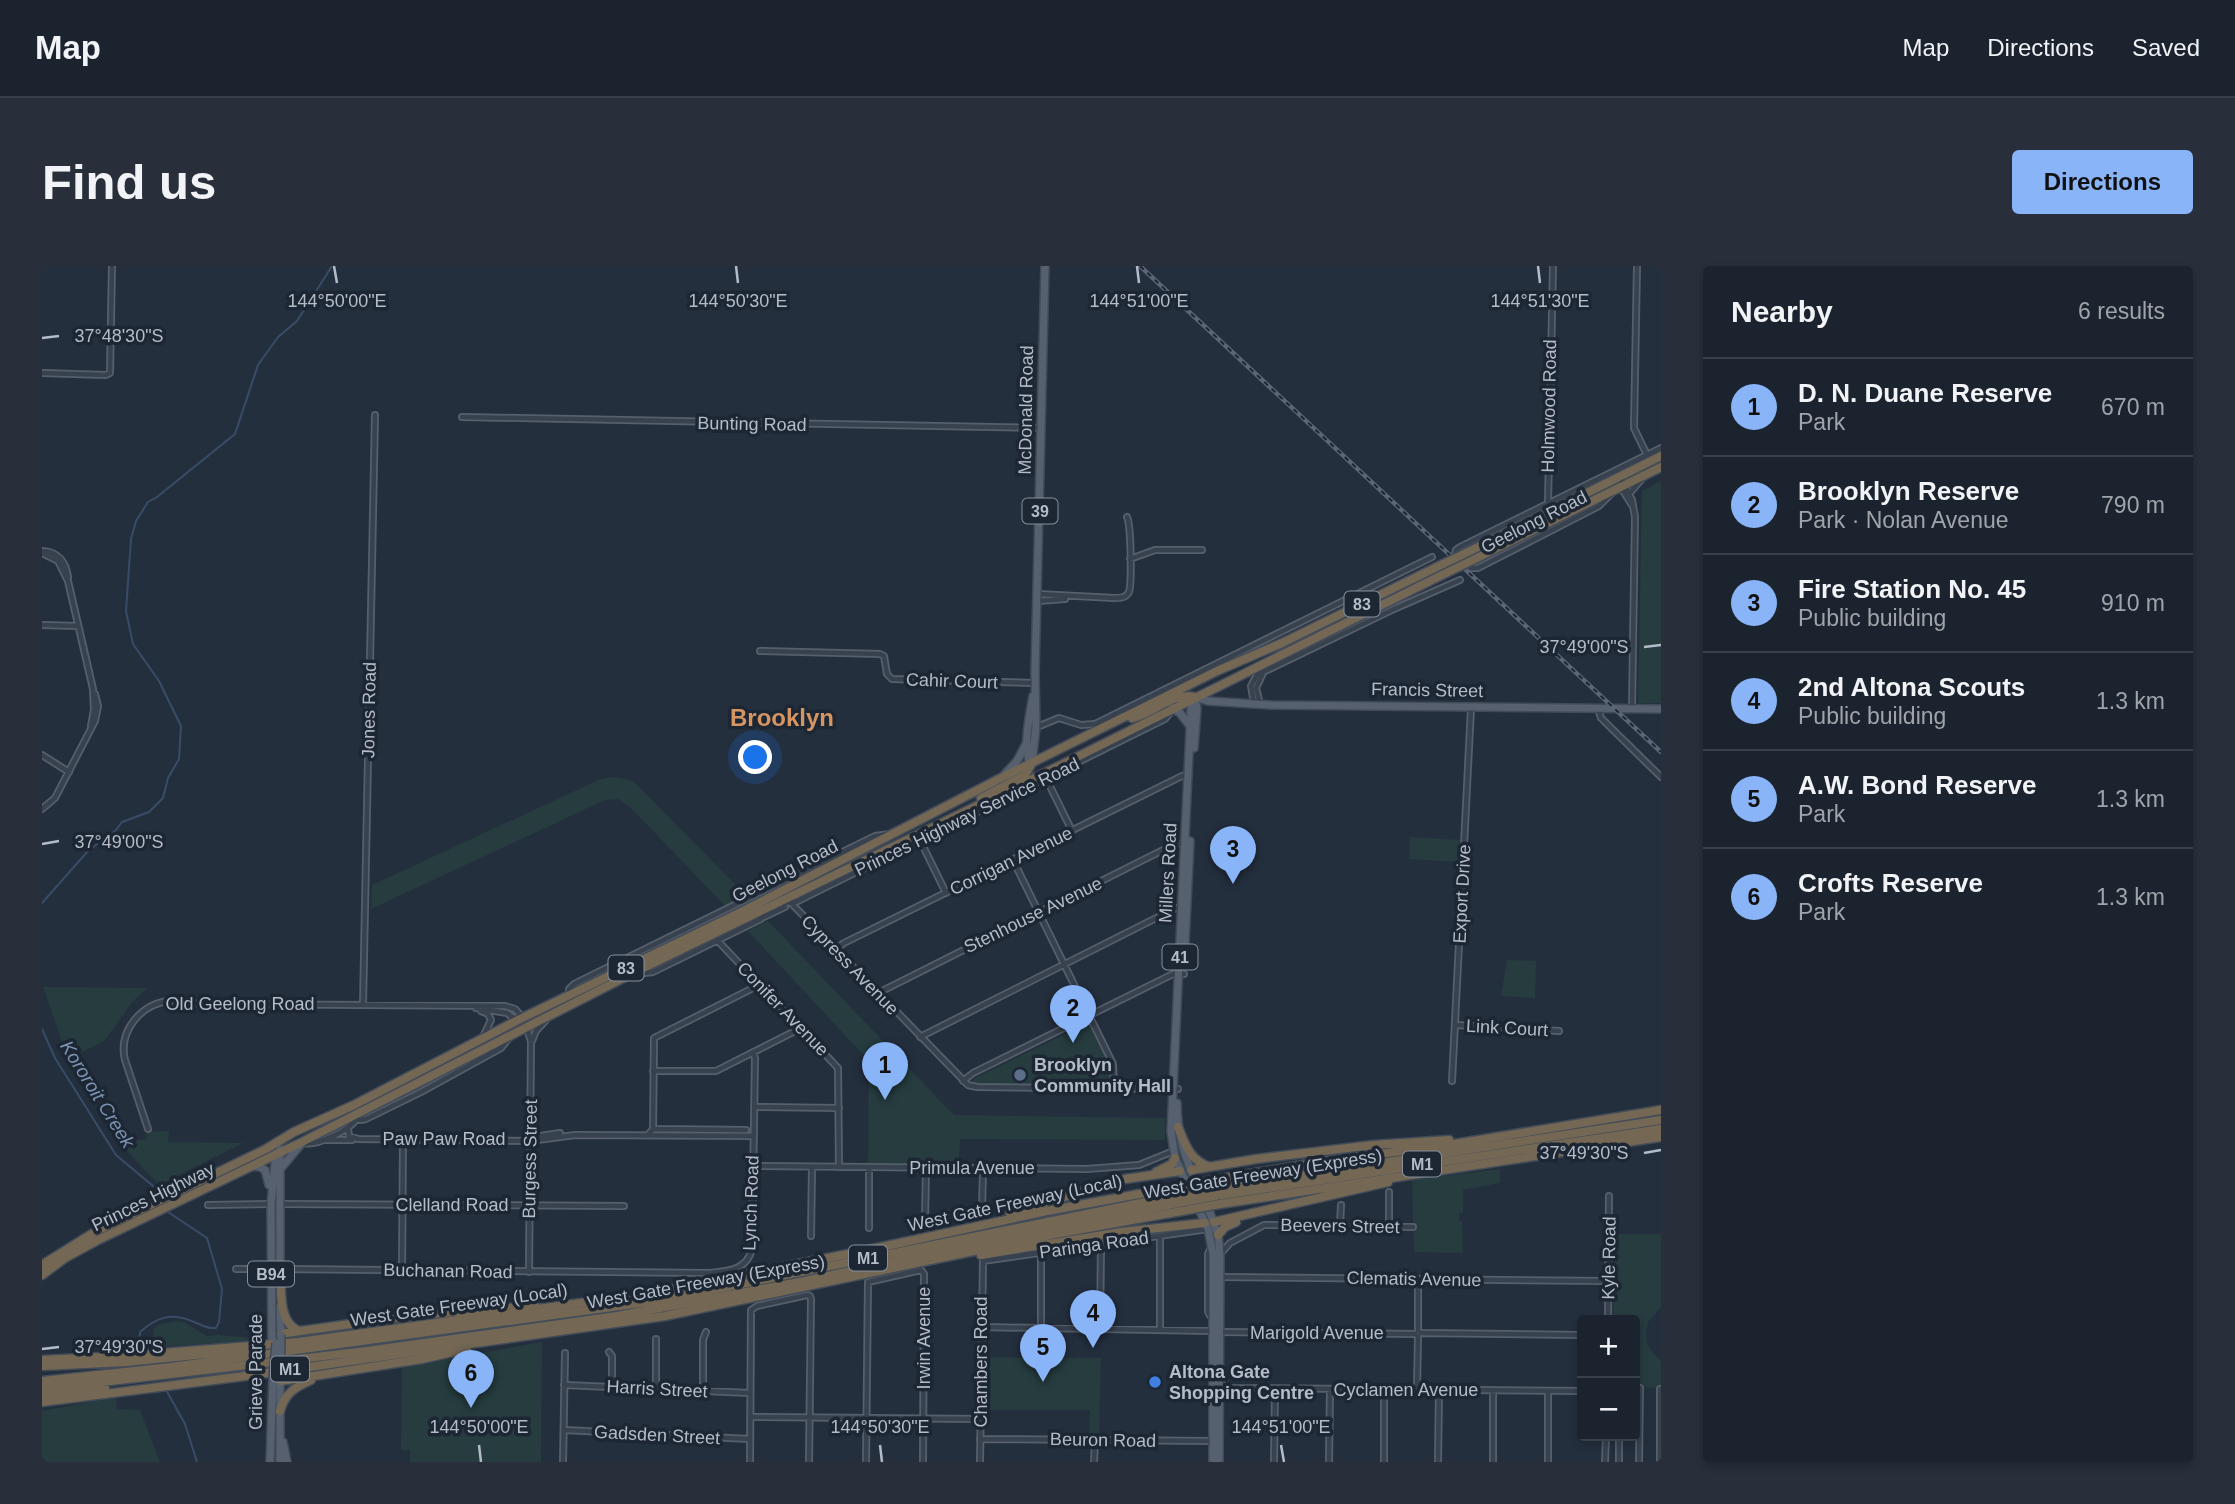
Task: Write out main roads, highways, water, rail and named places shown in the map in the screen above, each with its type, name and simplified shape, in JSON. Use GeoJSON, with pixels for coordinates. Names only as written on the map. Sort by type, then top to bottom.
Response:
{"type":"FeatureCollection","features":[{"type":"Feature","properties":{"kind":"highway","name":"Geelong Road"},"geometry":{"type":"LineString","coordinates":[[278,1142],[519,1019],[631,974],[916,838],[953,817],[1241,675],[1446,568],[1464,554],[1579,492],[1661,456]]}},
{"type":"Feature","properties":{"kind":"highway","name":"Geelong Road"},"geometry":{"type":"LineString","coordinates":[[278,1154],[357,1116],[550,1015],[571,999],[999,779],[1217,671],[1446,568],[1471,561],[1622,489],[1661,467]]}},
{"type":"Feature","properties":{"kind":"highway"},"geometry":{"type":"LineString","coordinates":[[1119,721],[1142,716],[1181,696],[1195,697],[1205,683],[1282,643]]}},
{"type":"Feature","properties":{"kind":"highway"},"geometry":{"type":"LineString","coordinates":[[953,817],[963,807],[1025,775],[1032,764],[1039,767],[1057,767]]}},
{"type":"Feature","properties":{"kind":"highway"},"geometry":{"type":"LineString","coordinates":[[908,827],[916,838]]}},
{"type":"Feature","properties":{"kind":"highway"},"geometry":{"type":"LineString","coordinates":[[519,1019],[525,1028]]}},
{"type":"Feature","properties":{"kind":"highway","name":"West Gate Freeway (Local)"},"geometry":{"type":"LineString","coordinates":[[1214,1193],[1326,1161],[1661,1110]]}},
{"type":"Feature","properties":{"kind":"highway","name":"West Gate Freeway (Express)"},"geometry":{"type":"LineString","coordinates":[[42,1388],[142,1383],[172,1369],[663,1300],[1182,1198],[1661,1120]]}},
{"type":"Feature","properties":{"kind":"highway"},"geometry":{"type":"LineString","coordinates":[[1178,1127],[1184,1147],[1199,1162],[1213,1168]]}},
{"type":"Feature","properties":{"kind":"highway","name":"West Gate Freeway (Express)"},"geometry":{"type":"LineString","coordinates":[[1214,1193],[1661,1129]]}},
{"type":"Feature","properties":{"kind":"highway"},"geometry":{"type":"LineString","coordinates":[[1191,1170],[1373,1145],[1518,1133]]}},
{"type":"Feature","properties":{"kind":"highway","name":"West Gate Freeway (Local)"},"geometry":{"type":"LineString","coordinates":[[172,1369],[299,1342],[653,1293],[1059,1208],[1182,1198],[1432,1171],[1661,1137]]}},
{"type":"Feature","properties":{"kind":"highway","name":"Princes Highway"},"geometry":{"type":"LineString","coordinates":[[42,1275],[49,1263],[83,1239],[278,1142]]}},
{"type":"Feature","properties":{"kind":"highway","name":"Princes Highway"},"geometry":{"type":"LineString","coordinates":[[49,1263],[278,1154]]}},
{"type":"Feature","properties":{"kind":"highway"},"geometry":{"type":"LineString","coordinates":[[1151,1175],[1172,1164],[1174,1154]]}},
{"type":"Feature","properties":{"kind":"highway"},"geometry":{"type":"LineString","coordinates":[[950,1232],[1114,1182],[1180,1171]]}},
{"type":"Feature","properties":{"kind":"highway"},"geometry":{"type":"LineString","coordinates":[[858,1277],[1093,1237],[1209,1225],[1432,1171]]}},
{"type":"Feature","properties":{"kind":"highway","name":"West Gate Freeway (Local)"},"geometry":{"type":"LineString","coordinates":[[42,1360],[126,1359],[172,1369],[500,1340],[694,1310],[858,1277],[1055,1234],[1182,1198]]}},
{"type":"Feature","properties":{"kind":"highway","name":"West Gate Freeway (Express)"},"geometry":{"type":"LineString","coordinates":[[42,1379],[288,1361],[668,1307],[1182,1198]]}},
{"type":"Feature","properties":{"kind":"highway"},"geometry":{"type":"LineString","coordinates":[[1218,1234],[1230,1224],[1293,1205]]}},
{"type":"Feature","properties":{"kind":"highway"},"geometry":{"type":"LineString","coordinates":[[276,1269],[285,1318],[290,1327],[299,1331]]}},
{"type":"Feature","properties":{"kind":"highway"},"geometry":{"type":"LineString","coordinates":[[276,1341],[299,1331],[415,1315],[653,1293]]}},
{"type":"Feature","properties":{"kind":"highway"},"geometry":{"type":"LineString","coordinates":[[278,1378],[422,1359],[500,1340]]}},
{"type":"Feature","properties":{"kind":"highway"},"geometry":{"type":"LineString","coordinates":[[42,1366],[126,1359]]}},
{"type":"Feature","properties":{"kind":"highway"},"geometry":{"type":"LineString","coordinates":[[280,1411],[291,1390],[333,1372]]}},
{"type":"Feature","properties":{"kind":"highway"},"geometry":{"type":"LineString","coordinates":[[42,1399],[142,1383]]}},
{"type":"Feature","properties":{"kind":"highway","name":"M1"},"geometry":{"type":"LineString","coordinates":[[42,1399],[110,1393],[142,1383]]}},
{"type":"Feature","properties":{"kind":"main road","name":"McDonald Road"},"geometry":{"type":"LineString","coordinates":[[1032,764],[1027,756],[1031,740],[1035,682],[1045,266]]}},
{"type":"Feature","properties":{"kind":"main road"},"geometry":{"type":"LineString","coordinates":[[1221,702],[1218,695],[1223,683]]}},
{"type":"Feature","properties":{"kind":"main road"},"geometry":{"type":"LineString","coordinates":[[1195,697],[1230,704]]}},
{"type":"Feature","properties":{"kind":"main road","name":"Millers Road"},"geometry":{"type":"LineString","coordinates":[[1195,697],[1197,707],[1193,727],[1176,1089],[1171,1131],[1174,1154],[1180,1171],[1209,1225],[1218,1234],[1220,1277],[1213,1462]]}},
{"type":"Feature","properties":{"kind":"main road","name":"Millers Road"},"geometry":{"type":"LineString","coordinates":[[1188,843],[1189,775],[1195,697]]}},
{"type":"Feature","properties":{"kind":"main road"},"geometry":{"type":"LineString","coordinates":[[1197,707],[1230,704]]}},
{"type":"Feature","properties":{"kind":"main road","name":"Francis Street"},"geometry":{"type":"LineString","coordinates":[[1230,704],[1661,709]]}},
{"type":"Feature","properties":{"kind":"main road"},"geometry":{"type":"LineString","coordinates":[[1171,709],[1183,716],[1193,727]]}},
{"type":"Feature","properties":{"kind":"main road"},"geometry":{"type":"LineString","coordinates":[[1031,740],[1039,751],[1048,755]]}},
{"type":"Feature","properties":{"kind":"main road","name":"39"},"geometry":{"type":"LineString","coordinates":[[999,779],[1017,761],[1031,740]]}},
{"type":"Feature","properties":{"kind":"main road","name":"Millers Road"},"geometry":{"type":"LineString","coordinates":[[1176,1089],[1178,1127]]}},
{"type":"Feature","properties":{"kind":"main road"},"geometry":{"type":"LineString","coordinates":[[278,1142],[278,1154]]}},
{"type":"Feature","properties":{"kind":"main road"},"geometry":{"type":"LineString","coordinates":[[281,1168],[302,1142]]}},
{"type":"Feature","properties":{"kind":"main road","name":"Millers Road"},"geometry":{"type":"LineString","coordinates":[[1184,1147],[1209,1225],[1212,1245],[1214,1320],[1220,1379],[1219,1462]]}},
{"type":"Feature","properties":{"kind":"main road","name":"Grieve Parade"},"geometry":{"type":"LineString","coordinates":[[276,1204],[281,1168],[278,1154]]}},
{"type":"Feature","properties":{"kind":"main road","name":"Grieve Parade"},"geometry":{"type":"LineString","coordinates":[[278,1154],[276,1341],[280,1411],[279,1462]]}},
{"type":"Feature","properties":{"kind":"main road"},"geometry":{"type":"LineString","coordinates":[[253,1166],[261,1167],[267,1172],[276,1204]]}},
{"type":"Feature","properties":{"kind":"main road"},"geometry":{"type":"LineString","coordinates":[[1180,1171],[1191,1170]]}},
{"type":"Feature","properties":{"kind":"main road","name":"Grieve Parade"},"geometry":{"type":"LineString","coordinates":[[270,1462],[278,1378],[276,1269]]}},
{"type":"Feature","properties":{"kind":"main road"},"geometry":{"type":"LineString","coordinates":[[280,1434],[287,1462]]}},
{"type":"Feature","properties":{"kind":"waterway","name":"Kororoit Creek"},"geometry":{"type":"LineString","coordinates":[[42,903],[88,851],[116,830],[122,822],[149,812],[163,798],[168,778],[179,759],[181,726],[159,681],[133,644],[126,611],[131,539],[136,521],[148,502],[235,434],[258,365],[278,337],[297,321],[332,266]]}},
{"type":"Feature","properties":{"kind":"waterway","name":"Kororoit Creek"},"geometry":{"type":"LineString","coordinates":[[42,1029],[55,1058],[116,1155],[159,1191],[161,1197]]}},
{"type":"Feature","properties":{"kind":"waterway","name":"Kororoit Creek"},"geometry":{"type":"LineString","coordinates":[[142,1351],[139,1346],[140,1332],[158,1320],[178,1317],[213,1328],[216,1328],[219,1322],[222,1289],[207,1238],[168,1212]]}},
{"type":"Feature","properties":{"kind":"waterway","name":"Kororoit Creek"},"geometry":{"type":"LineString","coordinates":[[165,1388],[185,1424],[197,1462]]}},
{"type":"Feature","properties":{"kind":"railway"},"geometry":{"type":"LineString","coordinates":[[1140,266],[1661,752]]}},
{"type":"Feature","properties":{"kind":"place","name":"Fire Station No. 45"},"geometry":{"type":"Point","coordinates":[1233,884]}},
{"type":"Feature","properties":{"kind":"place","name":"Brooklyn Reserve"},"geometry":{"type":"Point","coordinates":[1073,1043]}},
{"type":"Feature","properties":{"kind":"place","name":"Brooklyn Community Hall"},"geometry":{"type":"Point","coordinates":[1020,1075]}},
{"type":"Feature","properties":{"kind":"place","name":"D. N. Duane Reserve"},"geometry":{"type":"Point","coordinates":[885,1100]}},
{"type":"Feature","properties":{"kind":"place","name":"2nd Altona Scouts"},"geometry":{"type":"Point","coordinates":[1093,1348]}},
{"type":"Feature","properties":{"kind":"place","name":"A.W. Bond Reserve"},"geometry":{"type":"Point","coordinates":[1043,1382]}},
{"type":"Feature","properties":{"kind":"place","name":"Altona Gate Shopping Centre"},"geometry":{"type":"Point","coordinates":[1155,1382]}},
{"type":"Feature","properties":{"kind":"place","name":"Crofts Reserve"},"geometry":{"type":"Point","coordinates":[471,1408]}},
{"type":"Feature","properties":{"kind":"district","name":"Brooklyn"},"geometry":{"type":"Point","coordinates":[782,718]}}]}
